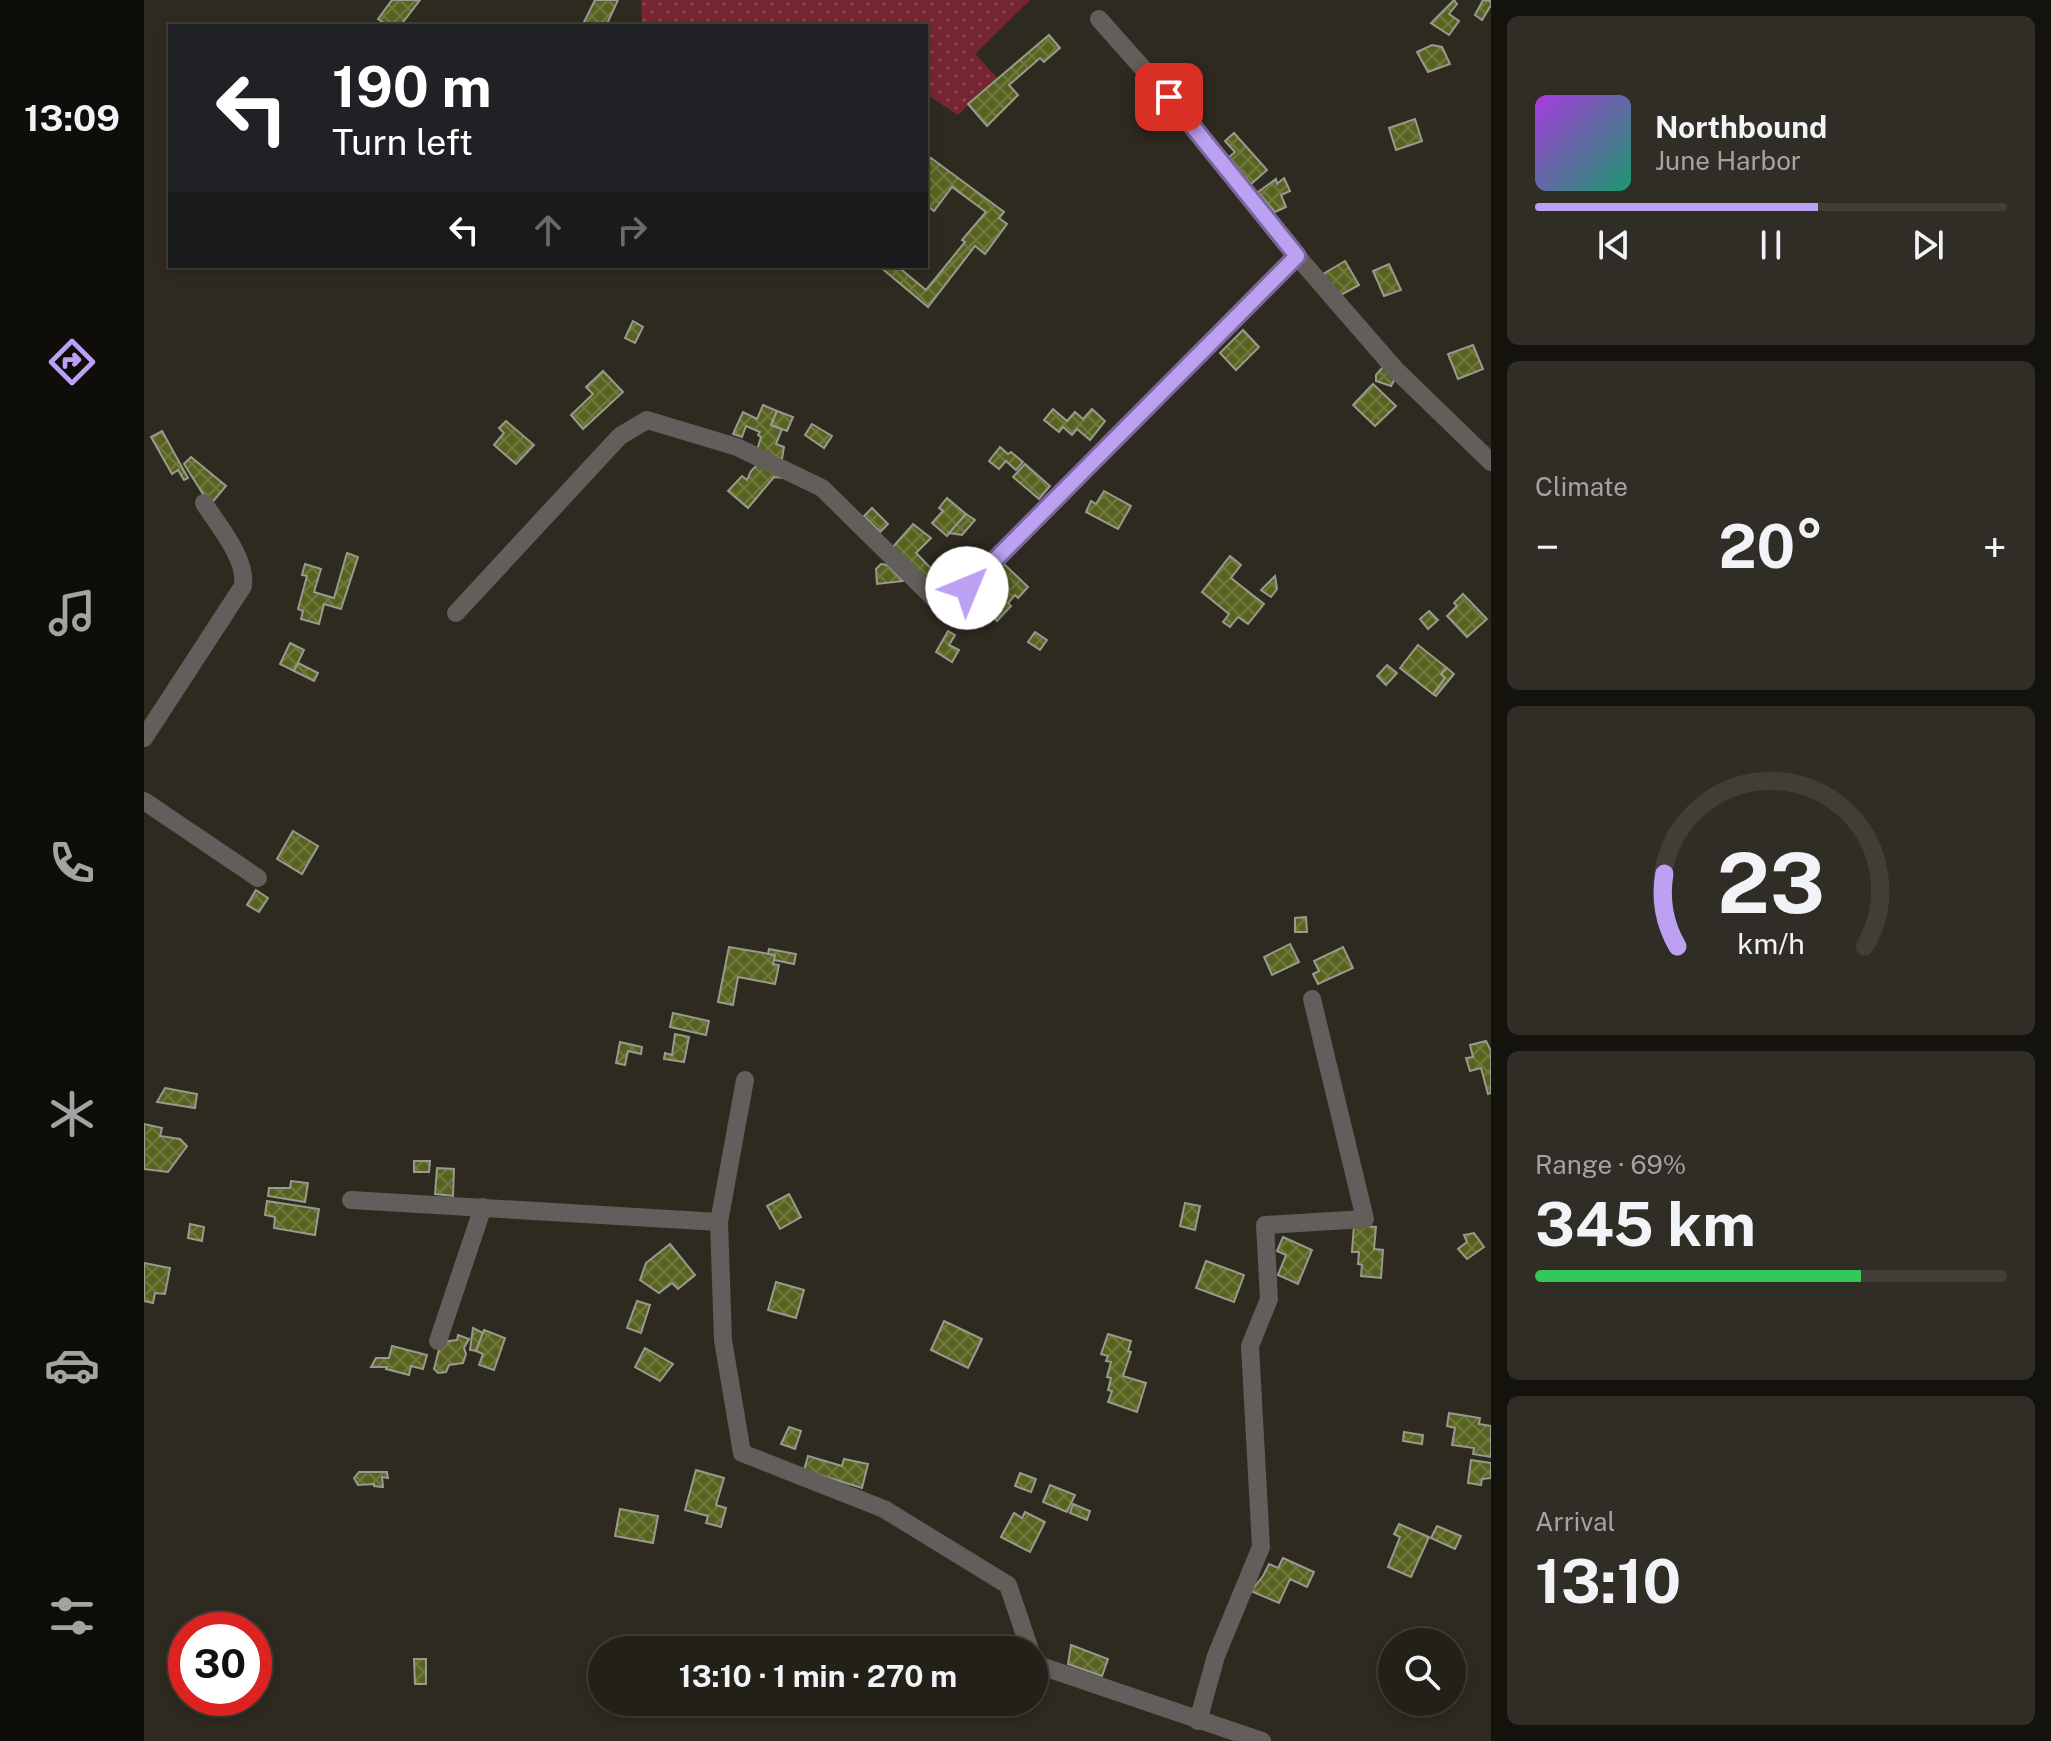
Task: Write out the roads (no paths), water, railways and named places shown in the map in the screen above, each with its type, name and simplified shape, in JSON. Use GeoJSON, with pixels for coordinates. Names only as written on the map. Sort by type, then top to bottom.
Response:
{"type":"FeatureCollection","features":[{"type":"Feature","properties":{"kind":"street"},"geometry":{"type":"LineString","coordinates":[[1099,19],[1186,117],[1297,256],[1395,369],[1491,462]]}},
{"type":"Feature","properties":{"kind":"street"},"geometry":{"type":"LineString","coordinates":[[456,613],[620,436],[647,420],[737,447],[822,488],[946,610],[1297,256]]}},
{"type":"Feature","properties":{"kind":"street"},"geometry":{"type":"LineString","coordinates":[[144,738],[243,586],[244,577],[236,555],[204,503]]}},
{"type":"Feature","properties":{"kind":"street"},"geometry":{"type":"LineString","coordinates":[[144,801],[258,878]]}},
{"type":"Feature","properties":{"kind":"street"},"geometry":{"type":"LineString","coordinates":[[1198,1721],[1216,1656],[1261,1547],[1250,1346],[1269,1299],[1265,1225],[1365,1219],[1312,999]]}},
{"type":"Feature","properties":{"kind":"street"},"geometry":{"type":"LineString","coordinates":[[745,1080],[719,1222],[723,1340],[742,1453],[884,1509],[1008,1585],[1025,1636]]}},
{"type":"Feature","properties":{"kind":"street"},"geometry":{"type":"LineString","coordinates":[[351,1200],[719,1222]]}},
{"type":"Feature","properties":{"kind":"street"},"geometry":{"type":"LineString","coordinates":[[438,1341],[483,1207]]}},
{"type":"Feature","properties":{"kind":"street"},"geometry":{"type":"LineString","coordinates":[[1048,1669],[1262,1741]]}}]}
